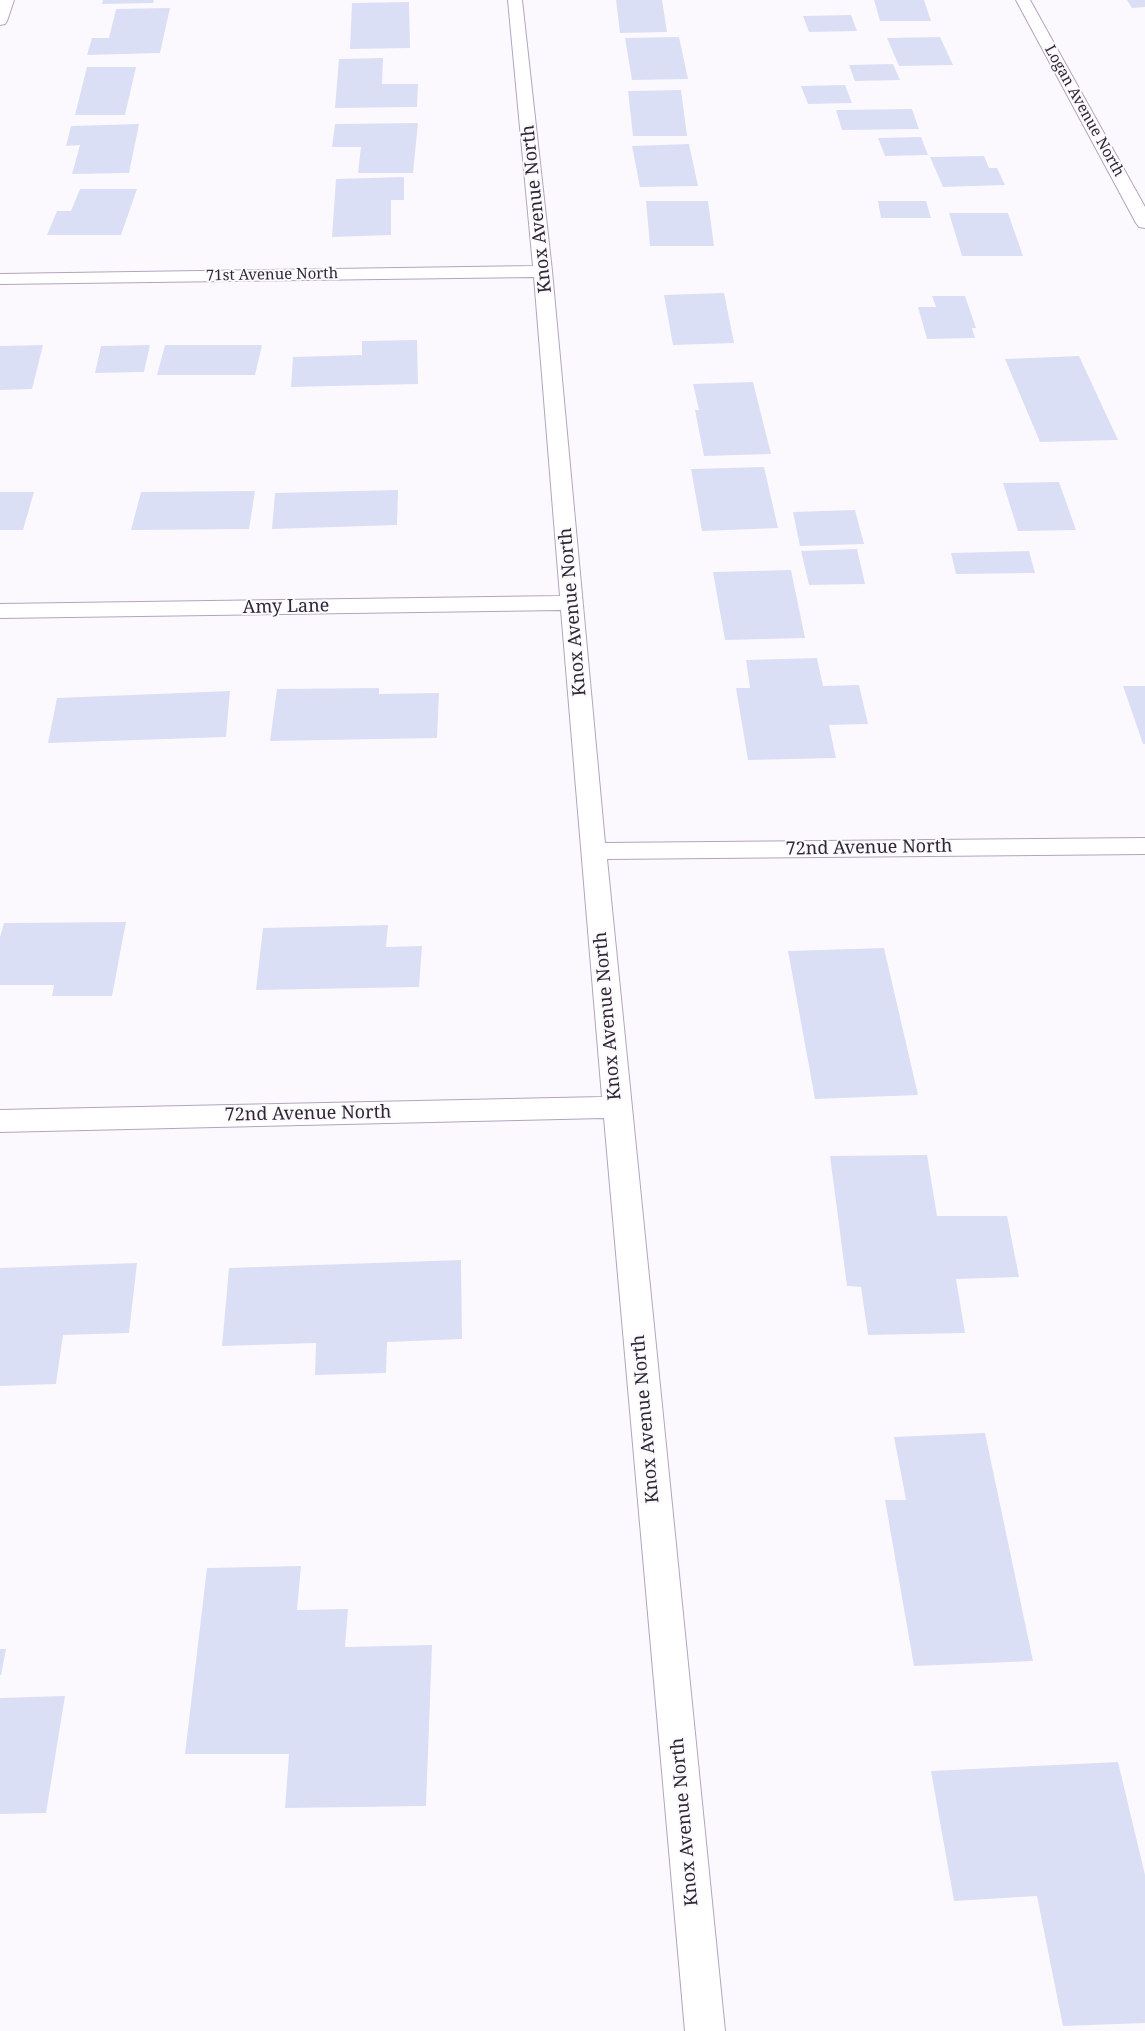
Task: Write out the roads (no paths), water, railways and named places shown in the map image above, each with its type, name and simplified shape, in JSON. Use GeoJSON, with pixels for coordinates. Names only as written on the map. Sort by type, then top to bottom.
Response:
{"type":"FeatureCollection","features":[{"type":"Feature","properties":{"kind":"street"},"geometry":{"type":"LineString","coordinates":[[0,21],[7,0]]}},
{"type":"Feature","properties":{"kind":"street","name":"Knox Avenue North"},"geometry":{"type":"LineString","coordinates":[[515,0],[544,271],[616,1107],[705,2031]]}},
{"type":"Feature","properties":{"kind":"street","name":"Logan Avenue North"},"geometry":{"type":"LineString","coordinates":[[1023,0],[1141,206],[1145,223]]}},
{"type":"Feature","properties":{"kind":"street","name":"71st Avenue North"},"geometry":{"type":"LineString","coordinates":[[0,279],[544,271]]}},
{"type":"Feature","properties":{"kind":"street","name":"Amy Lane"},"geometry":{"type":"LineString","coordinates":[[0,611],[572,603]]}},
{"type":"Feature","properties":{"kind":"street","name":"72nd Avenue North"},"geometry":{"type":"LineString","coordinates":[[593,851],[1145,846]]}},
{"type":"Feature","properties":{"kind":"street","name":"72nd Avenue North"},"geometry":{"type":"LineString","coordinates":[[0,1121],[616,1107]]}}]}
